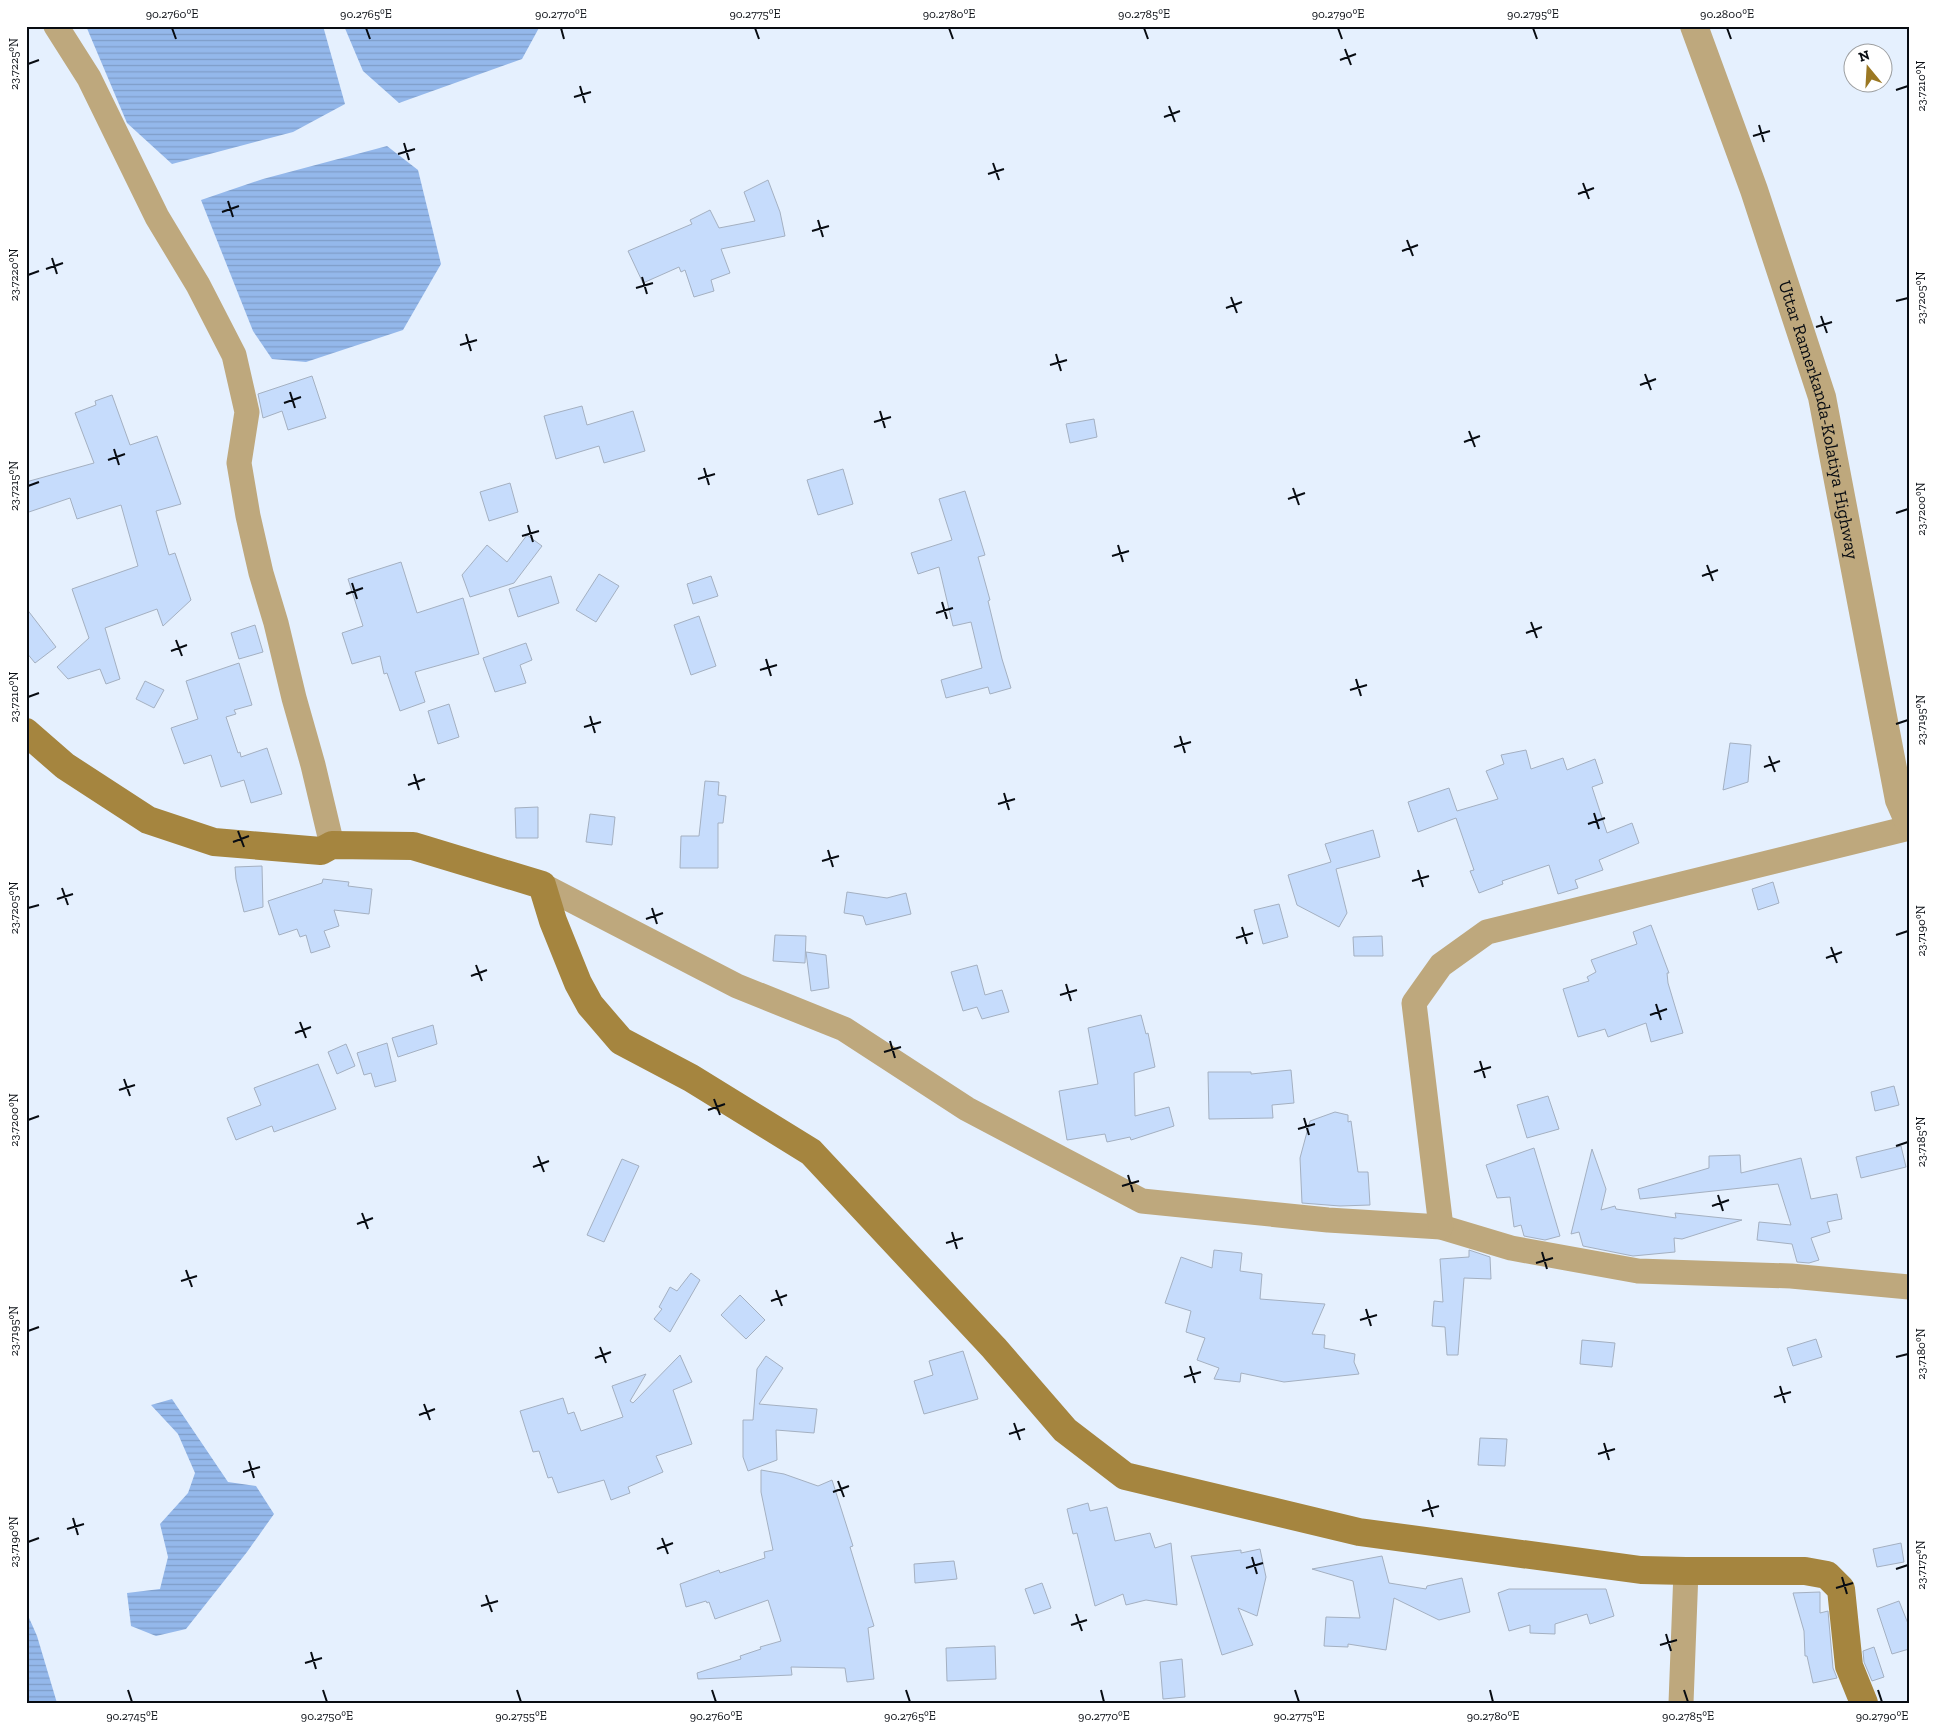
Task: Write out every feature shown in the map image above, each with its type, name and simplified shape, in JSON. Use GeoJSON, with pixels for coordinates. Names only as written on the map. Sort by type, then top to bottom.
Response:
{"type":"FeatureCollection","features":[{"type":"Feature","properties":{"kind":"main road"},"geometry":{"type":"LineString","coordinates":[[26,732],[65,766],[148,820],[214,842],[321,851],[332,845],[413,846],[542,885],[553,921],[578,983],[590,1005],[621,1041],[692,1078],[811,1152],[994,1348],[1065,1430],[1125,1476],[1359,1532],[1641,1570],[1804,1571],[1827,1575],[1841,1589],[1848,1666],[1864,1703]]}},
{"type":"Feature","properties":{"kind":"street"},"geometry":{"type":"LineString","coordinates":[[56,26],[88,78],[157,218],[198,285],[234,356],[247,412],[239,463],[248,516],[261,573],[313,765],[332,845]]}},
{"type":"Feature","properties":{"kind":"street","name":"Uttar Ramerkanda-Kolatiya Highway"},"geometry":{"type":"LineString","coordinates":[[1694,26],[1754,190],[1822,397],[1899,800],[1909,823]]}},
{"type":"Feature","properties":{"kind":"street"},"geometry":{"type":"LineString","coordinates":[[1441,1227],[1414,1003],[1441,965],[1488,932],[1909,828]]}},
{"type":"Feature","properties":{"kind":"street"},"geometry":{"type":"LineString","coordinates":[[542,885],[737,986],[844,1029],[967,1109],[1142,1201],[1328,1220],[1441,1227],[1511,1248],[1638,1272],[1791,1276],[1909,1286]]}},
{"type":"Feature","properties":{"kind":"street"},"geometry":{"type":"LineString","coordinates":[[1681,1703],[1686,1571]]}},
{"type":"Feature","properties":{"kind":"water"},"geometry":{"type":"Polygon","coordinates":[[[86,26],[323,26],[345,104],[293,132],[172,164],[127,123],[86,26]]]}},
{"type":"Feature","properties":{"kind":"water"},"geometry":{"type":"Polygon","coordinates":[[[344,26],[540,26],[522,59],[399,103],[363,71],[344,26]]]}},
{"type":"Feature","properties":{"kind":"water"},"geometry":{"type":"Polygon","coordinates":[[[387,146],[418,170],[441,264],[403,330],[306,362],[272,359],[253,331],[201,200],[263,179],[387,146]]]}},
{"type":"Feature","properties":{"kind":"water"},"geometry":{"type":"Polygon","coordinates":[[[172,1399],[228,1482],[256,1486],[274,1514],[247,1552],[186,1629],[156,1636],[131,1626],[127,1593],[160,1589],[168,1557],[160,1524],[188,1493],[195,1473],[178,1434],[151,1405],[172,1399]]]}},
{"type":"Feature","properties":{"kind":"water"},"geometry":{"type":"Polygon","coordinates":[[[26,1611],[37,1636],[57,1703],[26,1703],[26,1611]]]}},
{"type":"Feature","properties":{"kind":"building"},"geometry":{"type":"Polygon","coordinates":[[[768,180],[780,212],[785,236],[721,249],[730,273],[711,280],[714,291],[694,297],[685,270],[681,272],[679,267],[643,283],[628,251],[692,224],[690,220],[710,210],[719,228],[755,221],[744,192],[768,180]]]}},
{"type":"Feature","properties":{"kind":"building"},"geometry":{"type":"Polygon","coordinates":[[[312,376],[326,418],[288,430],[282,411],[263,418],[258,394],[312,376]]]}},
{"type":"Feature","properties":{"kind":"building"},"geometry":{"type":"Polygon","coordinates":[[[112,395],[130,445],[157,436],[181,504],[156,511],[169,555],[175,553],[191,600],[163,626],[157,609],[105,628],[120,679],[106,684],[100,669],[68,679],[57,667],[89,638],[72,589],[138,566],[121,505],[77,519],[70,498],[26,513],[26,482],[94,463],[75,413],[96,405],[95,401],[112,395]]]}},
{"type":"Feature","properties":{"kind":"building"},"geometry":{"type":"Polygon","coordinates":[[[582,406],[587,425],[633,411],[645,451],[604,463],[599,446],[556,459],[544,416],[582,406]]]}},
{"type":"Feature","properties":{"kind":"building"},"geometry":{"type":"Polygon","coordinates":[[[1094,419],[1097,437],[1070,443],[1066,424],[1094,419]]]}},
{"type":"Feature","properties":{"kind":"building"},"geometry":{"type":"Polygon","coordinates":[[[843,469],[853,504],[818,515],[807,480],[843,469]]]}},
{"type":"Feature","properties":{"kind":"building"},"geometry":{"type":"Polygon","coordinates":[[[510,483],[518,512],[489,521],[480,492],[510,483]]]}},
{"type":"Feature","properties":{"kind":"building"},"geometry":{"type":"Polygon","coordinates":[[[965,491],[985,555],[978,557],[990,600],[988,601],[1002,659],[1011,688],[990,694],[988,687],[946,698],[941,680],[982,668],[971,622],[953,626],[939,567],[918,574],[911,553],[952,540],[939,499],[965,491]]]}},
{"type":"Feature","properties":{"kind":"building"},"geometry":{"type":"Polygon","coordinates":[[[527,535],[542,546],[514,583],[470,597],[462,575],[487,545],[507,562],[527,535]]]}},
{"type":"Feature","properties":{"kind":"building"},"geometry":{"type":"Polygon","coordinates":[[[401,562],[417,613],[463,598],[479,654],[415,672],[425,702],[400,711],[387,673],[384,674],[380,656],[352,664],[342,633],[363,626],[348,579],[401,562]]]}},
{"type":"Feature","properties":{"kind":"building"},"geometry":{"type":"Polygon","coordinates":[[[599,574],[619,586],[596,622],[576,610],[599,574]]]}},
{"type":"Feature","properties":{"kind":"building"},"geometry":{"type":"Polygon","coordinates":[[[551,576],[559,603],[518,617],[509,589],[551,576]]]}},
{"type":"Feature","properties":{"kind":"building"},"geometry":{"type":"Polygon","coordinates":[[[711,576],[718,596],[693,604],[687,584],[711,576]]]}},
{"type":"Feature","properties":{"kind":"building"},"geometry":{"type":"Polygon","coordinates":[[[26,608],[56,647],[35,663],[26,652],[26,608]]]}},
{"type":"Feature","properties":{"kind":"building"},"geometry":{"type":"Polygon","coordinates":[[[699,616],[716,666],[691,675],[674,625],[699,616]]]}},
{"type":"Feature","properties":{"kind":"building"},"geometry":{"type":"Polygon","coordinates":[[[255,625],[263,652],[239,659],[231,633],[255,625]]]}},
{"type":"Feature","properties":{"kind":"building"},"geometry":{"type":"Polygon","coordinates":[[[526,643],[532,660],[520,665],[526,683],[495,692],[483,658],[526,643]]]}},
{"type":"Feature","properties":{"kind":"building"},"geometry":{"type":"Polygon","coordinates":[[[239,663],[252,705],[234,710],[236,714],[226,717],[241,757],[267,748],[282,794],[251,803],[244,780],[221,787],[211,755],[184,764],[171,728],[198,719],[186,681],[239,663]]]}},
{"type":"Feature","properties":{"kind":"building"},"geometry":{"type":"Polygon","coordinates":[[[145,681],[164,690],[154,708],[136,699],[145,681]]]}},
{"type":"Feature","properties":{"kind":"building"},"geometry":{"type":"Polygon","coordinates":[[[449,704],[459,737],[438,744],[428,711],[449,704]]]}},
{"type":"Feature","properties":{"kind":"building"},"geometry":{"type":"Polygon","coordinates":[[[1730,743],[1751,745],[1748,782],[1723,790],[1730,743]]]}},
{"type":"Feature","properties":{"kind":"building"},"geometry":{"type":"Polygon","coordinates":[[[1526,750],[1531,769],[1563,758],[1567,770],[1595,759],[1603,783],[1592,787],[1607,833],[1632,823],[1639,843],[1599,860],[1603,870],[1575,880],[1578,888],[1558,894],[1549,865],[1502,881],[1503,884],[1479,893],[1470,871],[1474,870],[1456,818],[1418,832],[1408,802],[1449,788],[1457,811],[1498,799],[1486,771],[1504,764],[1501,755],[1526,750]]]}},
{"type":"Feature","properties":{"kind":"building"},"geometry":{"type":"Polygon","coordinates":[[[705,781],[719,782],[718,795],[726,796],[723,823],[718,823],[718,868],[680,868],[681,836],[699,836],[705,781]]]}},
{"type":"Feature","properties":{"kind":"building"},"geometry":{"type":"Polygon","coordinates":[[[538,807],[538,838],[516,838],[515,808],[538,807]]]}},
{"type":"Feature","properties":{"kind":"building"},"geometry":{"type":"Polygon","coordinates":[[[590,814],[615,817],[612,845],[586,842],[590,814]]]}},
{"type":"Feature","properties":{"kind":"building"},"geometry":{"type":"Polygon","coordinates":[[[1373,830],[1380,857],[1336,869],[1347,913],[1339,927],[1297,905],[1288,875],[1331,862],[1325,844],[1373,830]]]}},
{"type":"Feature","properties":{"kind":"building"},"geometry":{"type":"Polygon","coordinates":[[[262,866],[263,907],[244,912],[235,867],[262,866]]]}},
{"type":"Feature","properties":{"kind":"building"},"geometry":{"type":"Polygon","coordinates":[[[323,879],[349,882],[348,886],[372,889],[369,914],[334,910],[339,926],[324,931],[330,947],[311,953],[306,935],[300,937],[297,929],[279,935],[268,901],[322,883],[323,879]]]}},
{"type":"Feature","properties":{"kind":"building"},"geometry":{"type":"Polygon","coordinates":[[[1773,882],[1779,903],[1758,910],[1752,889],[1773,882]]]}},
{"type":"Feature","properties":{"kind":"building"},"geometry":{"type":"Polygon","coordinates":[[[847,892],[887,898],[906,893],[911,914],[866,925],[863,916],[844,913],[847,892]]]}},
{"type":"Feature","properties":{"kind":"building"},"geometry":{"type":"Polygon","coordinates":[[[1279,904],[1288,937],[1263,944],[1254,910],[1279,904]]]}},
{"type":"Feature","properties":{"kind":"building"},"geometry":{"type":"Polygon","coordinates":[[[1651,925],[1669,973],[1667,973],[1668,983],[1683,1033],[1651,1042],[1646,1023],[1608,1037],[1605,1029],[1578,1037],[1563,989],[1589,981],[1587,977],[1596,972],[1591,960],[1637,944],[1633,932],[1651,925]]]}},
{"type":"Feature","properties":{"kind":"building"},"geometry":{"type":"Polygon","coordinates":[[[775,935],[806,936],[805,963],[773,961],[775,935]]]}},
{"type":"Feature","properties":{"kind":"building"},"geometry":{"type":"Polygon","coordinates":[[[1382,936],[1383,956],[1354,956],[1353,937],[1382,936]]]}},
{"type":"Feature","properties":{"kind":"building"},"geometry":{"type":"Polygon","coordinates":[[[806,952],[826,955],[829,988],[811,991],[806,952]]]}},
{"type":"Feature","properties":{"kind":"building"},"geometry":{"type":"Polygon","coordinates":[[[977,965],[985,995],[1002,990],[1009,1012],[982,1019],[977,1007],[963,1011],[951,972],[977,965]]]}},
{"type":"Feature","properties":{"kind":"building"},"geometry":{"type":"Polygon","coordinates":[[[1141,1015],[1146,1034],[1148,1033],[1155,1067],[1134,1073],[1135,1116],[1169,1107],[1174,1126],[1131,1140],[1130,1137],[1107,1142],[1105,1134],[1067,1140],[1059,1091],[1098,1084],[1088,1028],[1141,1015]]]}},
{"type":"Feature","properties":{"kind":"building"},"geometry":{"type":"Polygon","coordinates":[[[433,1025],[437,1044],[398,1057],[392,1038],[433,1025]]]}},
{"type":"Feature","properties":{"kind":"building"},"geometry":{"type":"Polygon","coordinates":[[[387,1043],[396,1081],[375,1087],[371,1073],[364,1075],[357,1053],[387,1043]]]}},
{"type":"Feature","properties":{"kind":"building"},"geometry":{"type":"Polygon","coordinates":[[[346,1044],[355,1066],[337,1074],[328,1052],[346,1044]]]}},
{"type":"Feature","properties":{"kind":"building"},"geometry":{"type":"Polygon","coordinates":[[[318,1064],[336,1109],[274,1132],[272,1126],[236,1140],[227,1118],[261,1105],[254,1088],[318,1064]]]}},
{"type":"Feature","properties":{"kind":"building"},"geometry":{"type":"Polygon","coordinates":[[[1291,1070],[1294,1103],[1272,1105],[1273,1118],[1209,1119],[1208,1072],[1251,1072],[1251,1074],[1291,1070]]]}},
{"type":"Feature","properties":{"kind":"building"},"geometry":{"type":"Polygon","coordinates":[[[1894,1086],[1899,1105],[1875,1111],[1871,1092],[1894,1086]]]}},
{"type":"Feature","properties":{"kind":"building"},"geometry":{"type":"Polygon","coordinates":[[[1548,1096],[1559,1129],[1527,1138],[1517,1105],[1548,1096]]]}},
{"type":"Feature","properties":{"kind":"building"},"geometry":{"type":"Polygon","coordinates":[[[1335,1112],[1348,1115],[1348,1122],[1351,1121],[1358,1172],[1368,1172],[1370,1205],[1340,1206],[1302,1203],[1300,1158],[1310,1121],[1335,1112]]]}},
{"type":"Feature","properties":{"kind":"building"},"geometry":{"type":"Polygon","coordinates":[[[1901,1146],[1906,1167],[1861,1178],[1856,1157],[1901,1146]]]}},
{"type":"Feature","properties":{"kind":"building"},"geometry":{"type":"Polygon","coordinates":[[[1534,1148],[1560,1236],[1545,1240],[1524,1236],[1521,1225],[1514,1227],[1510,1197],[1497,1198],[1486,1165],[1534,1148]]]}},
{"type":"Feature","properties":{"kind":"building"},"geometry":{"type":"Polygon","coordinates":[[[1592,1149],[1606,1189],[1601,1210],[1615,1206],[1616,1209],[1676,1218],[1675,1213],[1742,1220],[1682,1239],[1674,1238],[1675,1252],[1633,1256],[1583,1246],[1579,1232],[1571,1234],[1592,1149]]]}},
{"type":"Feature","properties":{"kind":"building"},"geometry":{"type":"Polygon","coordinates":[[[1740,1155],[1741,1173],[1801,1158],[1811,1199],[1837,1194],[1842,1219],[1827,1222],[1830,1232],[1811,1238],[1819,1260],[1809,1263],[1797,1262],[1792,1244],[1757,1240],[1759,1222],[1791,1225],[1778,1184],[1640,1199],[1638,1189],[1709,1168],[1709,1156],[1740,1155]]]}},
{"type":"Feature","properties":{"kind":"building"},"geometry":{"type":"Polygon","coordinates":[[[622,1159],[639,1166],[604,1242],[587,1235],[622,1159]]]}},
{"type":"Feature","properties":{"kind":"building"},"geometry":{"type":"Polygon","coordinates":[[[1214,1250],[1242,1253],[1240,1271],[1262,1274],[1260,1299],[1325,1304],[1312,1334],[1325,1335],[1324,1348],[1355,1354],[1354,1362],[1359,1374],[1284,1382],[1241,1373],[1240,1382],[1214,1379],[1219,1368],[1197,1360],[1205,1338],[1186,1332],[1191,1311],[1165,1303],[1181,1257],[1212,1268],[1214,1250]]]}},
{"type":"Feature","properties":{"kind":"building"},"geometry":{"type":"Polygon","coordinates":[[[1469,1250],[1490,1257],[1491,1279],[1464,1278],[1458,1355],[1447,1355],[1445,1327],[1432,1326],[1434,1301],[1443,1302],[1440,1259],[1469,1257],[1469,1250]]]}},
{"type":"Feature","properties":{"kind":"building"},"geometry":{"type":"Polygon","coordinates":[[[691,1273],[700,1280],[670,1332],[654,1319],[662,1309],[659,1307],[670,1287],[677,1291],[691,1273]]]}},
{"type":"Feature","properties":{"kind":"building"},"geometry":{"type":"Polygon","coordinates":[[[740,1295],[765,1320],[746,1339],[721,1315],[740,1295]]]}},
{"type":"Feature","properties":{"kind":"building"},"geometry":{"type":"Polygon","coordinates":[[[1816,1339],[1822,1357],[1793,1366],[1787,1348],[1816,1339]]]}},
{"type":"Feature","properties":{"kind":"building"},"geometry":{"type":"Polygon","coordinates":[[[1582,1340],[1615,1343],[1612,1367],[1580,1364],[1582,1340]]]}},
{"type":"Feature","properties":{"kind":"building"},"geometry":{"type":"Polygon","coordinates":[[[963,1351],[978,1399],[924,1414],[914,1381],[933,1375],[929,1361],[963,1351]]]}},
{"type":"Feature","properties":{"kind":"building"},"geometry":{"type":"Polygon","coordinates":[[[680,1355],[692,1382],[673,1390],[692,1444],[656,1456],[663,1472],[628,1487],[630,1493],[611,1500],[604,1480],[558,1493],[552,1477],[548,1478],[539,1451],[533,1452],[520,1411],[563,1398],[568,1414],[574,1412],[581,1431],[623,1417],[612,1386],[646,1374],[630,1401],[633,1403],[680,1355]]]}},
{"type":"Feature","properties":{"kind":"building"},"geometry":{"type":"Polygon","coordinates":[[[766,1356],[783,1368],[759,1404],[817,1409],[814,1433],[776,1430],[777,1460],[748,1471],[743,1457],[743,1420],[753,1420],[757,1369],[766,1356]]]}},
{"type":"Feature","properties":{"kind":"building"},"geometry":{"type":"Polygon","coordinates":[[[1480,1438],[1507,1439],[1505,1466],[1478,1465],[1480,1438]]]}},
{"type":"Feature","properties":{"kind":"building"},"geometry":{"type":"Polygon","coordinates":[[[761,1470],[784,1474],[818,1486],[832,1480],[853,1546],[850,1547],[874,1626],[868,1628],[874,1679],[847,1682],[845,1668],[791,1667],[792,1675],[698,1679],[697,1673],[741,1659],[740,1656],[761,1649],[760,1647],[781,1641],[768,1600],[715,1619],[709,1602],[707,1603],[706,1601],[686,1607],[680,1584],[719,1570],[720,1573],[765,1558],[764,1552],[773,1550],[761,1492],[761,1470]]]}},
{"type":"Feature","properties":{"kind":"building"},"geometry":{"type":"Polygon","coordinates":[[[1088,1503],[1090,1511],[1107,1507],[1115,1541],[1150,1533],[1155,1548],[1171,1543],[1177,1605],[1146,1600],[1126,1605],[1123,1594],[1095,1606],[1077,1533],[1073,1534],[1067,1509],[1088,1503]]]}},
{"type":"Feature","properties":{"kind":"building"},"geometry":{"type":"Polygon","coordinates":[[[1901,1543],[1904,1562],[1877,1567],[1873,1549],[1901,1543]]]}},
{"type":"Feature","properties":{"kind":"building"},"geometry":{"type":"Polygon","coordinates":[[[1260,1549],[1266,1577],[1257,1616],[1238,1608],[1253,1645],[1222,1655],[1191,1556],[1241,1550],[1241,1553],[1260,1549]]]}},
{"type":"Feature","properties":{"kind":"building"},"geometry":{"type":"Polygon","coordinates":[[[1382,1556],[1389,1583],[1426,1589],[1427,1586],[1462,1578],[1470,1612],[1439,1620],[1394,1598],[1386,1650],[1348,1644],[1348,1647],[1324,1646],[1326,1617],[1360,1618],[1353,1581],[1312,1569],[1382,1556]]]}},
{"type":"Feature","properties":{"kind":"building"},"geometry":{"type":"Polygon","coordinates":[[[954,1561],[957,1579],[915,1583],[914,1564],[954,1561]]]}},
{"type":"Feature","properties":{"kind":"building"},"geometry":{"type":"Polygon","coordinates":[[[1042,1583],[1051,1608],[1034,1614],[1025,1589],[1042,1583]]]}},
{"type":"Feature","properties":{"kind":"building"},"geometry":{"type":"Polygon","coordinates":[[[1509,1589],[1606,1589],[1614,1616],[1590,1624],[1587,1614],[1555,1624],[1555,1634],[1530,1633],[1530,1625],[1509,1631],[1498,1593],[1509,1589]]]}},
{"type":"Feature","properties":{"kind":"building"},"geometry":{"type":"Polygon","coordinates":[[[1820,1592],[1820,1613],[1828,1611],[1833,1668],[1837,1678],[1813,1683],[1807,1656],[1805,1656],[1804,1631],[1793,1593],[1820,1592]]]}},
{"type":"Feature","properties":{"kind":"building"},"geometry":{"type":"Polygon","coordinates":[[[1899,1601],[1909,1626],[1909,1649],[1892,1654],[1877,1609],[1899,1601]]]}},
{"type":"Feature","properties":{"kind":"building"},"geometry":{"type":"Polygon","coordinates":[[[995,1646],[996,1679],[947,1681],[946,1648],[995,1646]]]}},
{"type":"Feature","properties":{"kind":"building"},"geometry":{"type":"Polygon","coordinates":[[[1874,1647],[1884,1677],[1872,1681],[1864,1662],[1863,1651],[1874,1647]]]}},
{"type":"Feature","properties":{"kind":"building"},"geometry":{"type":"Polygon","coordinates":[[[1182,1659],[1185,1697],[1163,1699],[1160,1662],[1182,1659]]]}}]}
